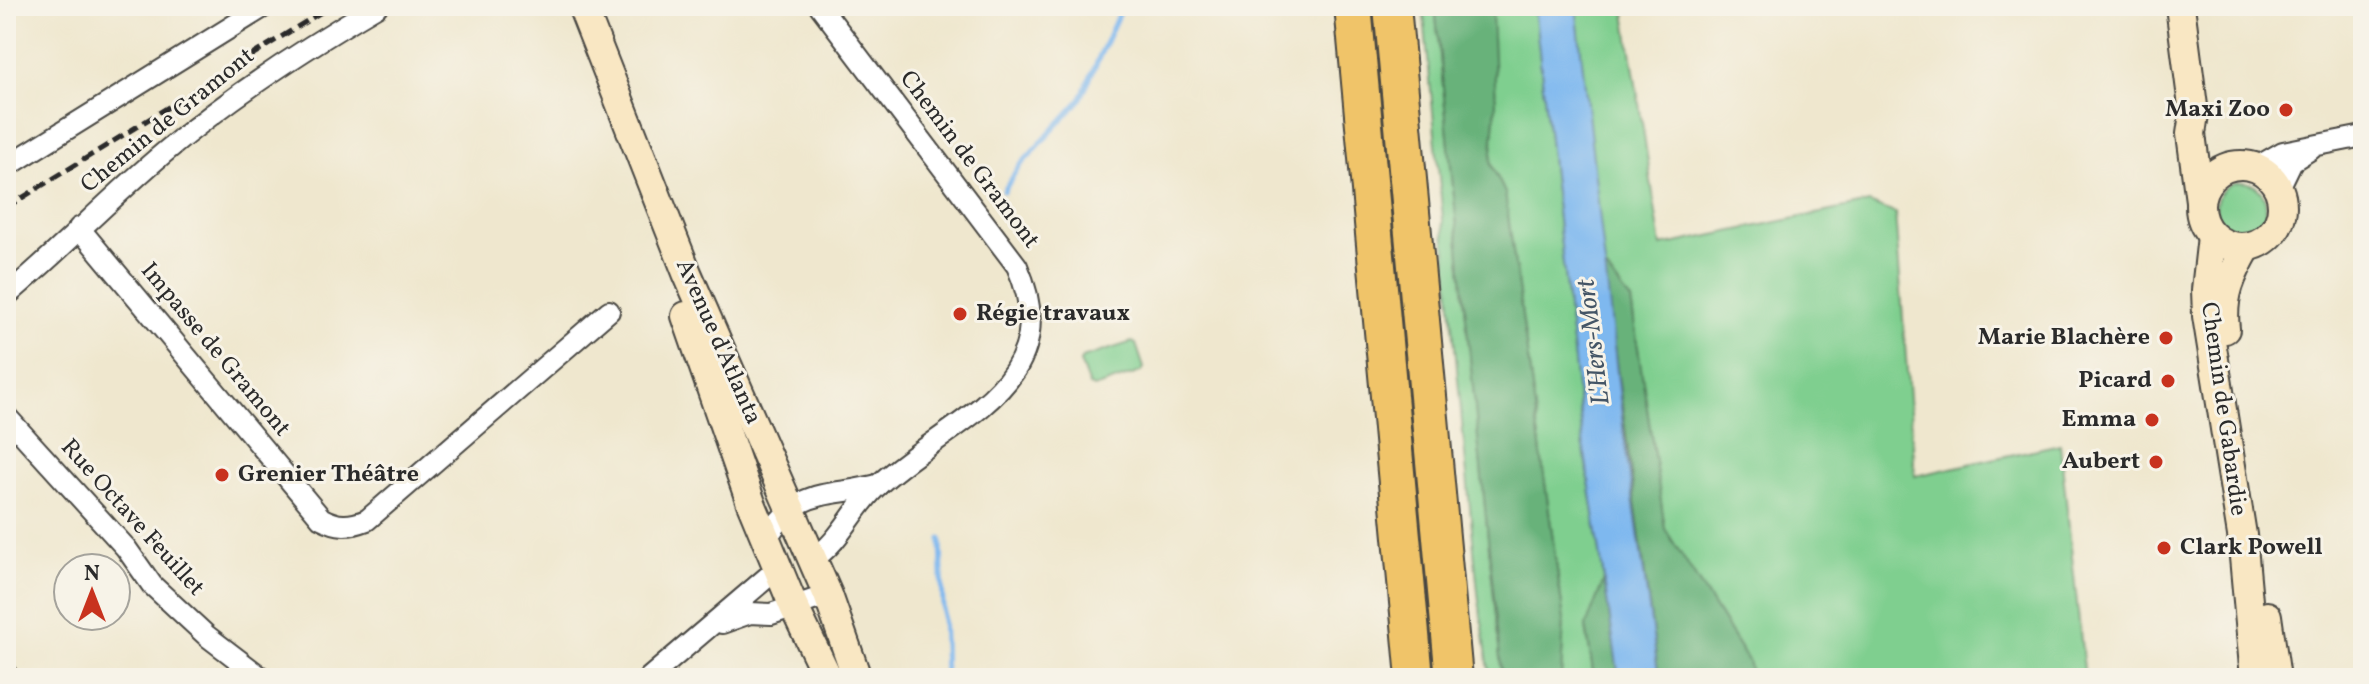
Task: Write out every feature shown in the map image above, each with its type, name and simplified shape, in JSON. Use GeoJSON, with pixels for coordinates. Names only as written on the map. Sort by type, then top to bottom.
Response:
{"type":"FeatureCollection","features":[{"type":"Feature","properties":{"kind":"highway"},"geometry":{"type":"LineString","coordinates":[[1353,6],[1415,678]]}},
{"type":"Feature","properties":{"kind":"highway"},"geometry":{"type":"LineString","coordinates":[[1392,6],[1454,678]]}},
{"type":"Feature","properties":{"kind":"highway"},"geometry":{"type":"LineString","coordinates":[[1434,455],[1474,678]]}},
{"type":"Feature","properties":{"kind":"main road","name":"Avenue d'Atlanta"},"geometry":{"type":"LineString","coordinates":[[565,6],[697,344],[766,540],[828,678]]}},
{"type":"Feature","properties":{"kind":"main road","name":"Avenue d'Atlanta"},"geometry":{"type":"LineString","coordinates":[[582,6],[687,273],[828,595],[857,678]]}},
{"type":"Feature","properties":{"kind":"main road"},"geometry":{"type":"LineString","coordinates":[[2180,6],[2194,114],[2191,134],[2202,220],[2212,236],[2222,243],[2247,247],[2271,235],[2283,210],[2279,188],[2211,144],[2194,114]]}},
{"type":"Feature","properties":{"kind":"main road"},"geometry":{"type":"LineString","coordinates":[[2200,201],[2209,180],[2228,167],[2248,166]]}},
{"type":"Feature","properties":{"kind":"main road","name":"Chemin de Gabardie"},"geometry":{"type":"LineString","coordinates":[[2212,236],[2206,290],[2207,316],[2242,535],[2255,678]]}},
{"type":"Feature","properties":{"kind":"main road","name":"Chemin de Gabardie"},"geometry":{"type":"LineString","coordinates":[[2247,247],[2226,287],[2223,303],[2276,678]]}},
{"type":"Feature","properties":{"kind":"main road"},"geometry":{"type":"LineString","coordinates":[[778,568],[812,560]]}},
{"type":"Feature","properties":{"kind":"street"},"geometry":{"type":"LineString","coordinates":[[6,167],[265,6]]}},
{"type":"Feature","properties":{"kind":"street","name":"Chemin de Gramont"},"geometry":{"type":"LineString","coordinates":[[6,296],[79,228],[222,106],[288,59],[377,6]]}},
{"type":"Feature","properties":{"kind":"street","name":"Chemin de Gramont"},"geometry":{"type":"LineString","coordinates":[[812,560],[825,552],[878,485],[1007,385],[1028,349],[1032,316],[1029,292],[1017,266],[820,6]]}},
{"type":"Feature","properties":{"kind":"street"},"geometry":{"type":"LineString","coordinates":[[2248,166],[2283,152],[2363,136]]}},
{"type":"Feature","properties":{"kind":"street"},"geometry":{"type":"LineString","coordinates":[[2279,188],[2292,161],[2321,143]]}},
{"type":"Feature","properties":{"kind":"street","name":"Impasse de Gramont"},"geometry":{"type":"LineString","coordinates":[[79,228],[321,518],[334,525],[349,527],[367,520],[609,311]]}},
{"type":"Feature","properties":{"kind":"street","name":"Rue Octave Feuillet"},"geometry":{"type":"LineString","coordinates":[[6,416],[126,548],[152,585],[207,636],[262,678]]}},
{"type":"Feature","properties":{"kind":"street","name":"Chemin de Gramont"},"geometry":{"type":"LineString","coordinates":[[766,540],[792,509],[806,498],[823,492],[846,493],[878,485]]}},
{"type":"Feature","properties":{"kind":"street"},"geometry":{"type":"LineString","coordinates":[[649,678],[778,568]]}},
{"type":"Feature","properties":{"kind":"street"},"geometry":{"type":"LineString","coordinates":[[711,628],[738,616],[771,614],[828,595]]}},
{"type":"Feature","properties":{"kind":"street"},"geometry":{"type":"LineString","coordinates":[[677,678],[678,654]]}},
{"type":"Feature","properties":{"kind":"green space"},"geometry":{"type":"Polygon","coordinates":[[[1423,6],[1435,6],[1502,678],[1490,678],[1478,593],[1423,6]]]}},
{"type":"Feature","properties":{"kind":"green space"},"geometry":{"type":"Polygon","coordinates":[[[1435,6],[1491,6],[1496,105],[1491,164],[1505,193],[1564,620],[1561,678],[1502,678],[1435,6]]]}},
{"type":"Feature","properties":{"kind":"green space"},"geometry":{"type":"Polygon","coordinates":[[[1491,6],[1534,6],[1583,441],[1604,580],[1586,627],[1594,678],[1561,678],[1564,620],[1505,193],[1491,164],[1496,105],[1491,6]]]}},
{"type":"Feature","properties":{"kind":"green space"},"geometry":{"type":"Polygon","coordinates":[[[1576,6],[1624,6],[1661,246],[1869,203],[1895,213],[1915,476],[2060,444],[2085,678],[1752,678],[1748,661],[1665,529],[1631,301],[1603,265],[1576,6]]]}},
{"type":"Feature","properties":{"kind":"green space"},"geometry":{"type":"Polygon","coordinates":[[[2241,182],[2259,189],[2266,207],[2259,225],[2241,232],[2223,225],[2216,207],[2223,189],[2241,182]]]}},
{"type":"Feature","properties":{"kind":"green space"},"geometry":{"type":"Polygon","coordinates":[[[1603,265],[1631,301],[1665,529],[1748,661],[1752,678],[1659,678],[1603,265]]]}},
{"type":"Feature","properties":{"kind":"green space"},"geometry":{"type":"Polygon","coordinates":[[[1132,342],[1136,344],[1144,368],[1141,372],[1094,388],[1089,386],[1080,362],[1082,358],[1132,342]]]}},
{"type":"Feature","properties":{"kind":"green space"},"geometry":{"type":"Polygon","coordinates":[[[1604,580],[1619,678],[1594,678],[1586,626],[1604,580]]]}},
{"type":"Feature","properties":{"kind":"water","name":"L'Hers-Mort"},"geometry":{"type":"Polygon","coordinates":[[[1534,6],[1576,6],[1624,435],[1659,678],[1619,678],[1583,441],[1534,6]]]}},
{"type":"Feature","properties":{"kind":"waterway"},"geometry":{"type":"LineString","coordinates":[[1004,191],[1017,169],[1080,100],[1122,6]]}},
{"type":"Feature","properties":{"kind":"waterway"},"geometry":{"type":"LineString","coordinates":[[941,539],[945,678]]}},
{"type":"Feature","properties":{"kind":"railway"},"geometry":{"type":"LineString","coordinates":[[6,208],[331,6]]}},
{"type":"Feature","properties":{"kind":"place","name":"Maxi Zoo"},"geometry":{"type":"Point","coordinates":[2286,110]}},
{"type":"Feature","properties":{"kind":"place","name":"Régie travaux"},"geometry":{"type":"Point","coordinates":[960,314]}},
{"type":"Feature","properties":{"kind":"place","name":"Marie Blachère"},"geometry":{"type":"Point","coordinates":[2166,338]}},
{"type":"Feature","properties":{"kind":"place","name":"Picard"},"geometry":{"type":"Point","coordinates":[2168,381]}},
{"type":"Feature","properties":{"kind":"place","name":"Emma"},"geometry":{"type":"Point","coordinates":[2152,420]}},
{"type":"Feature","properties":{"kind":"place","name":"Aubert"},"geometry":{"type":"Point","coordinates":[2156,462]}},
{"type":"Feature","properties":{"kind":"place","name":"Grenier Théâtre"},"geometry":{"type":"Point","coordinates":[222,475]}},
{"type":"Feature","properties":{"kind":"place","name":"Clark Powell"},"geometry":{"type":"Point","coordinates":[2164,548]}}]}
